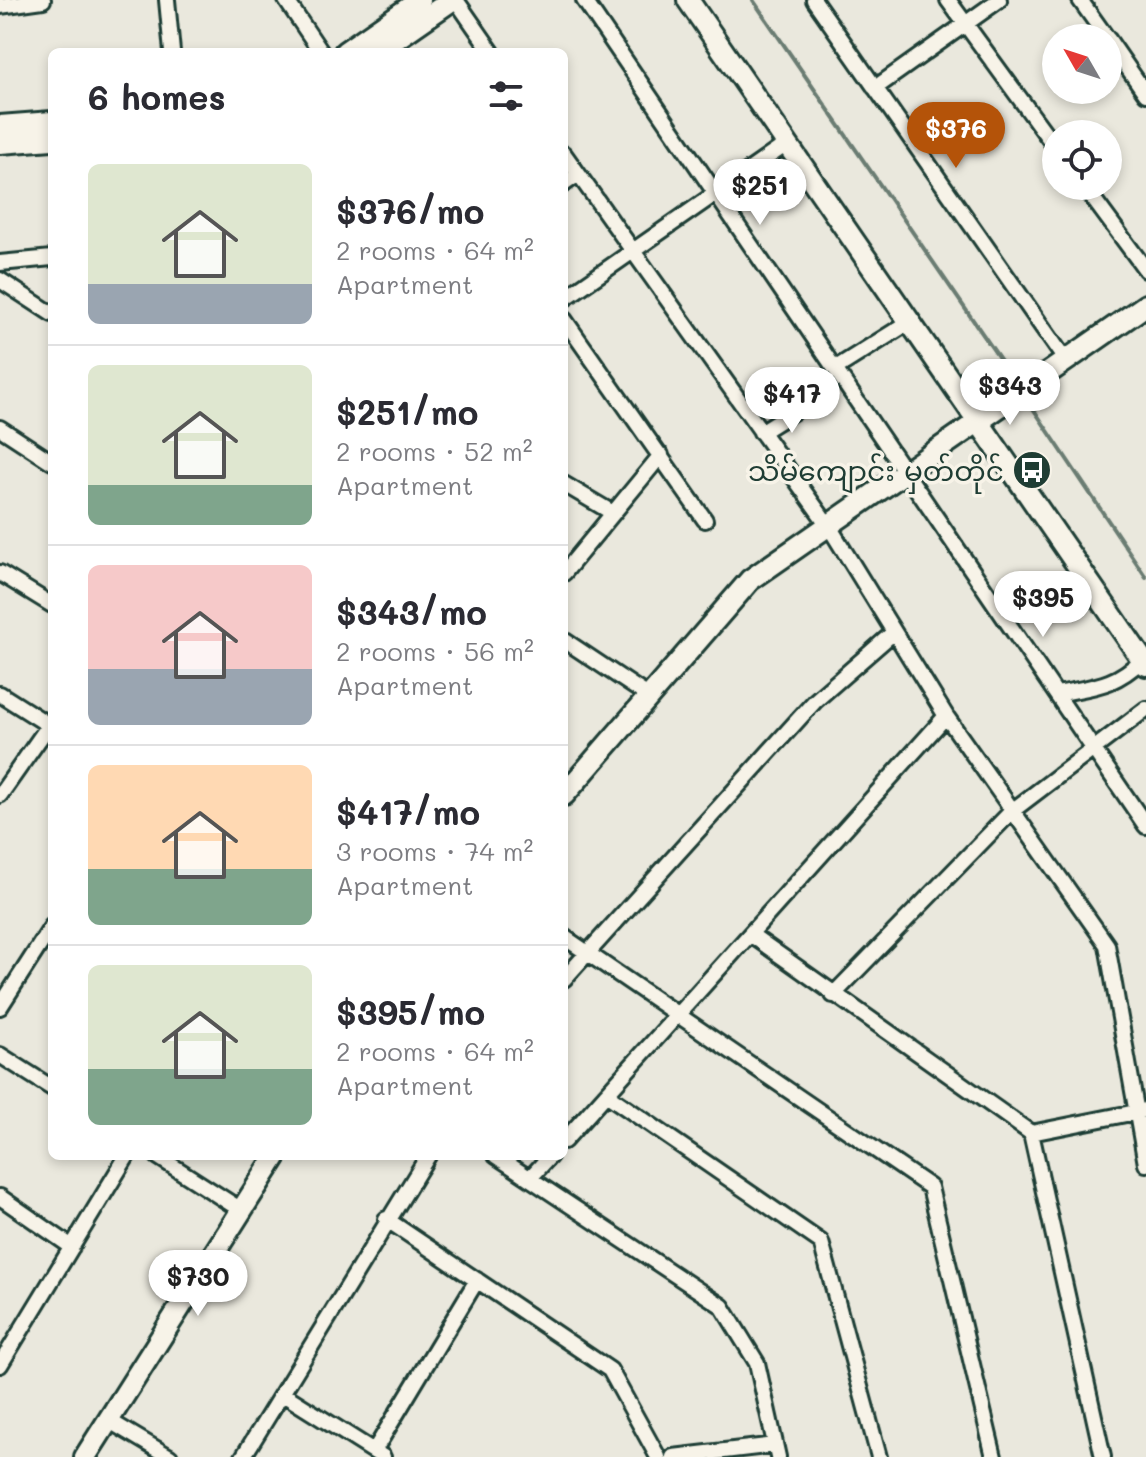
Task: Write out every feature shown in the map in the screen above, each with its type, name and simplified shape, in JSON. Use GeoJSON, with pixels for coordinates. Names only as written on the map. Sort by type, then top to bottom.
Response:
{"type":"FeatureCollection","features":[{"type":"Feature","properties":{"kind":"street"},"geometry":{"type":"LineString","coordinates":[[0,5],[43,0]]}},
{"type":"Feature","properties":{"kind":"street"},"geometry":{"type":"LineString","coordinates":[[167,0],[172,48]]}},
{"type":"Feature","properties":{"kind":"street"},"geometry":{"type":"LineString","coordinates":[[286,0],[318,48]]}},
{"type":"Feature","properties":{"kind":"street"},"geometry":{"type":"LineString","coordinates":[[351,48],[420,0]]}},
{"type":"Feature","properties":{"kind":"street"},"geometry":{"type":"LineString","coordinates":[[383,48],[454,0],[489,48]]}},
{"type":"Feature","properties":{"kind":"street"},"geometry":{"type":"LineString","coordinates":[[584,0],[1146,826]]}},
{"type":"Feature","properties":{"kind":"street"},"geometry":{"type":"LineString","coordinates":[[688,0],[1144,663],[1121,680],[1058,694]]}},
{"type":"Feature","properties":{"kind":"street"},"geometry":{"type":"LineString","coordinates":[[814,0],[1066,361]]}},
{"type":"Feature","properties":{"kind":"street"},"geometry":{"type":"LineString","coordinates":[[948,0],[1042,129]]}},
{"type":"Feature","properties":{"kind":"street"},"geometry":{"type":"LineString","coordinates":[[875,88],[999,0]]}},
{"type":"Feature","properties":{"kind":"street"},"geometry":{"type":"LineString","coordinates":[[1080,0],[1097,24]]}},
{"type":"Feature","properties":{"kind":"street"},"geometry":{"type":"LineString","coordinates":[[1122,59],[1146,94]]}},
{"type":"Feature","properties":{"kind":"street"},"geometry":{"type":"LineString","coordinates":[[0,126],[48,122]]}},
{"type":"Feature","properties":{"kind":"street"},"geometry":{"type":"LineString","coordinates":[[0,143],[48,139]]}},
{"type":"Feature","properties":{"kind":"street"},"geometry":{"type":"LineString","coordinates":[[568,296],[631,249],[788,143]]}},
{"type":"Feature","properties":{"kind":"street"},"geometry":{"type":"LineString","coordinates":[[568,160],[830,528],[946,716],[1107,945],[1140,1112],[1146,1164]]}},
{"type":"Feature","properties":{"kind":"street"},"geometry":{"type":"LineString","coordinates":[[568,181],[578,174]]}},
{"type":"Feature","properties":{"kind":"street"},"geometry":{"type":"LineString","coordinates":[[1094,200],[1146,270]]}},
{"type":"Feature","properties":{"kind":"street"},"geometry":{"type":"LineString","coordinates":[[0,263],[48,258]]}},
{"type":"Feature","properties":{"kind":"street"},"geometry":{"type":"LineString","coordinates":[[0,280],[48,311]]}},
{"type":"Feature","properties":{"kind":"street"},"geometry":{"type":"LineString","coordinates":[[568,789],[750,580],[830,528],[1146,305]]}},
{"type":"Feature","properties":{"kind":"street"},"geometry":{"type":"LineString","coordinates":[[836,368],[911,321]]}},
{"type":"Feature","properties":{"kind":"street"},"geometry":{"type":"LineString","coordinates":[[568,325],[705,520]]}},
{"type":"Feature","properties":{"kind":"street"},"geometry":{"type":"LineString","coordinates":[[761,432],[804,405]]}},
{"type":"Feature","properties":{"kind":"street"},"geometry":{"type":"LineString","coordinates":[[0,428],[48,459]]}},
{"type":"Feature","properties":{"kind":"street"},"geometry":{"type":"LineString","coordinates":[[568,568],[661,455]]}},
{"type":"Feature","properties":{"kind":"street"},"geometry":{"type":"LineString","coordinates":[[568,486],[613,513]]}},
{"type":"Feature","properties":{"kind":"street"},"geometry":{"type":"LineString","coordinates":[[0,573],[48,603]]}},
{"type":"Feature","properties":{"kind":"street"},"geometry":{"type":"LineString","coordinates":[[568,974],[815,701],[894,632]]}},
{"type":"Feature","properties":{"kind":"street"},"geometry":{"type":"LineString","coordinates":[[568,643],[648,696]]}},
{"type":"Feature","properties":{"kind":"street"},"geometry":{"type":"LineString","coordinates":[[0,694],[48,723]]}},
{"type":"Feature","properties":{"kind":"street"},"geometry":{"type":"LineString","coordinates":[[833,995],[1012,811],[1146,709]]}},
{"type":"Feature","properties":{"kind":"street"},"geometry":{"type":"LineString","coordinates":[[568,1137],[946,716]]}},
{"type":"Feature","properties":{"kind":"street"},"geometry":{"type":"LineString","coordinates":[[0,795],[48,729]]}},
{"type":"Feature","properties":{"kind":"street"},"geometry":{"type":"LineString","coordinates":[[0,1007],[48,932]]}},
{"type":"Feature","properties":{"kind":"street"},"geometry":{"type":"LineString","coordinates":[[750,934],[1031,1133],[1103,1457]]}},
{"type":"Feature","properties":{"kind":"street"},"geometry":{"type":"LineString","coordinates":[[568,940],[930,1187],[994,1457]]}},
{"type":"Feature","properties":{"kind":"street"},"geometry":{"type":"LineString","coordinates":[[0,1055],[48,1085]]}},
{"type":"Feature","properties":{"kind":"street"},"geometry":{"type":"LineString","coordinates":[[606,1094],[821,1242],[879,1457]]}},
{"type":"Feature","properties":{"kind":"street"},"geometry":{"type":"LineString","coordinates":[[1031,1133],[1140,1112]]}},
{"type":"Feature","properties":{"kind":"street"},"geometry":{"type":"LineString","coordinates":[[0,1365],[125,1160]]}},
{"type":"Feature","properties":{"kind":"street"},"geometry":{"type":"LineString","coordinates":[[163,1160],[241,1210]]}},
{"type":"Feature","properties":{"kind":"street"},"geometry":{"type":"LineString","coordinates":[[85,1457],[273,1160]]}},
{"type":"Feature","properties":{"kind":"street"},"geometry":{"type":"LineString","coordinates":[[243,1457],[386,1219],[425,1160]]}},
{"type":"Feature","properties":{"kind":"street"},"geometry":{"type":"LineString","coordinates":[[502,1160],[722,1306],[757,1363],[776,1451],[673,1457]]}},
{"type":"Feature","properties":{"kind":"street"},"geometry":{"type":"LineString","coordinates":[[530,1178],[546,1160]]}},
{"type":"Feature","properties":{"kind":"street"},"geometry":{"type":"LineString","coordinates":[[0,1197],[72,1247]]}},
{"type":"Feature","properties":{"kind":"street"},"geometry":{"type":"LineString","coordinates":[[386,1219],[610,1370],[658,1457]]}},
{"type":"Feature","properties":{"kind":"street"},"geometry":{"type":"LineString","coordinates":[[283,1394],[378,1454],[477,1280]]}},
{"type":"Feature","properties":{"kind":"street"},"geometry":{"type":"LineString","coordinates":[[0,1333],[14,1343]]}},
{"type":"Feature","properties":{"kind":"street"},"geometry":{"type":"LineString","coordinates":[[108,1420],[170,1457]]}},
{"type":"Feature","properties":{"kind":"waterway"},"geometry":{"type":"LineString","coordinates":[[753,0],[1019,387]]}},
{"type":"Feature","properties":{"kind":"waterway"},"geometry":{"type":"LineString","coordinates":[[1026,398],[1146,577]]}},
{"type":"Feature","properties":{"kind":"place","name":"သိမ်ကျောင်း မှတ်တိုင်"},"geometry":{"type":"Point","coordinates":[1032,470]}}]}
